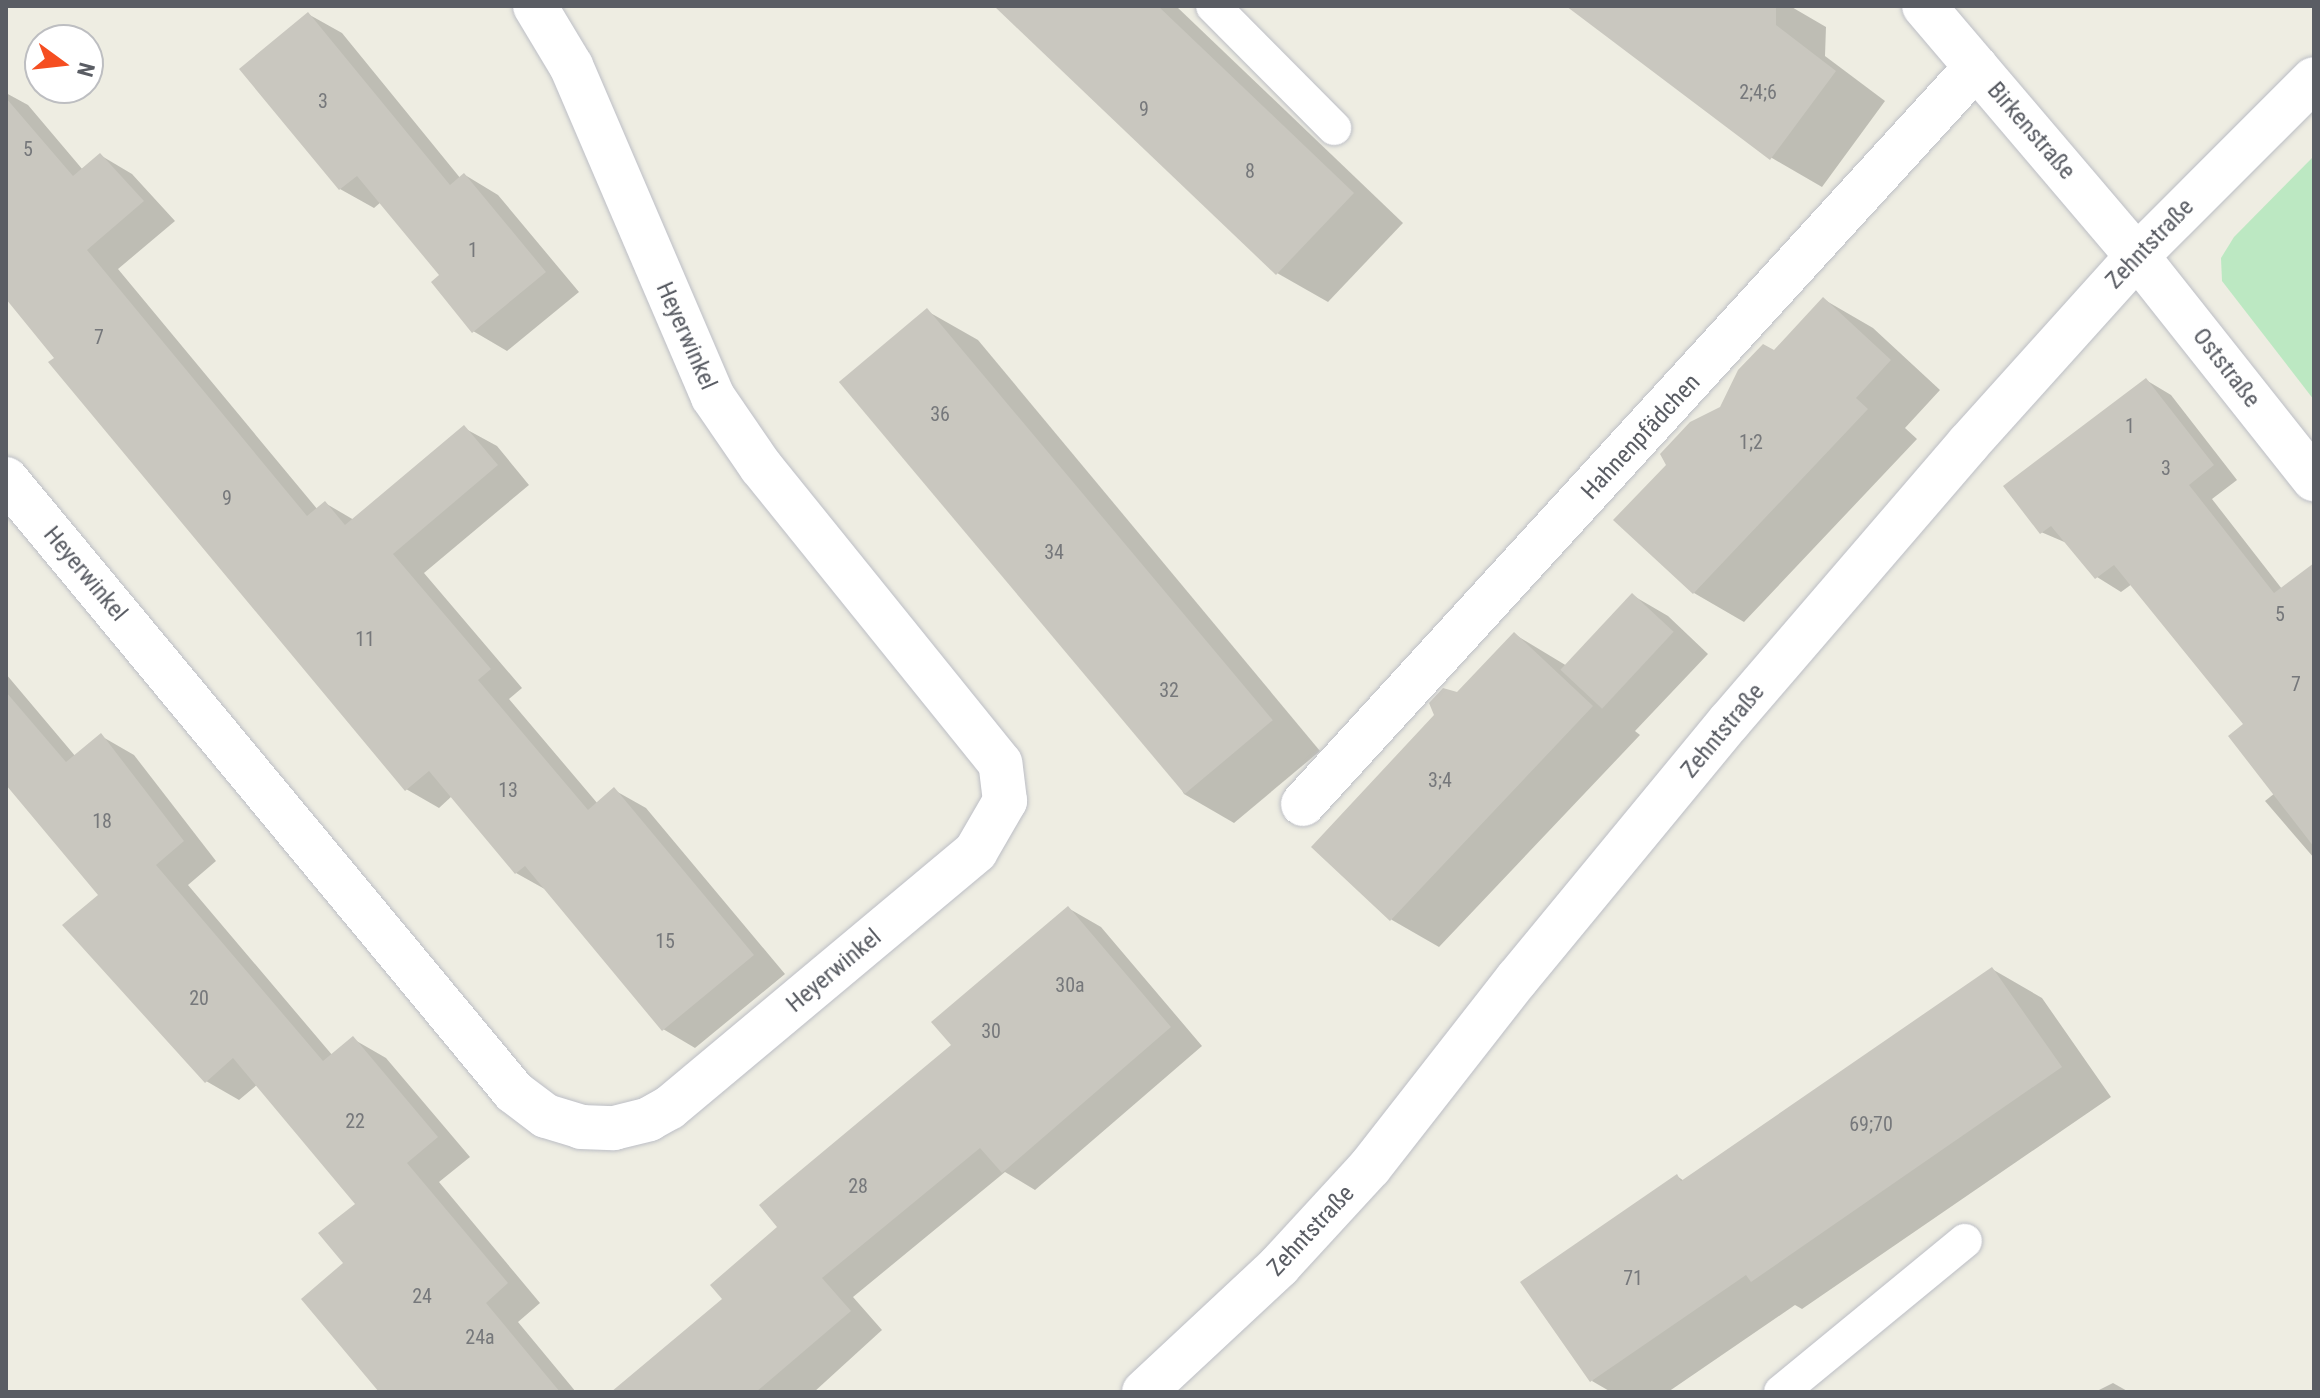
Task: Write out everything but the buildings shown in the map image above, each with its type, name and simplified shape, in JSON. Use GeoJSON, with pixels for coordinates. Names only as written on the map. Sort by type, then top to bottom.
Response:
{"type":"FeatureCollection","features":[{"type":"Feature","properties":{"kind":"street","name":"Heyerwinkel"},"geometry":{"type":"LineString","coordinates":[[6,479],[514,1092],[555,1120],[614,1128],[649,1119],[669,1108],[976,851],[1005,801],[1000,763],[761,467],[713,397],[571,66],[535,6]]}},
{"type":"Feature","properties":{"kind":"street","name":"Birkenstraße"},"geometry":{"type":"LineString","coordinates":[[1924,6],[2137,256]]}},
{"type":"Feature","properties":{"kind":"street","name":"Hahnenpfädchen"},"geometry":{"type":"LineString","coordinates":[[1303,804],[1976,67]]}},
{"type":"Feature","properties":{"kind":"street","name":"Zehntstraße"},"geometry":{"type":"LineString","coordinates":[[1144,1392],[1279,1266],[1370,1167],[1517,979],[1729,722],[2137,256],[2314,79]]}},
{"type":"Feature","properties":{"kind":"street","name":"Oststraße"},"geometry":{"type":"LineString","coordinates":[[2137,256],[2314,479]]}},
{"type":"Feature","properties":{"kind":"lane"},"geometry":{"type":"LineString","coordinates":[[1213,6],[1334,128]]}},
{"type":"Feature","properties":{"kind":"lane"},"geometry":{"type":"LineString","coordinates":[[1781,1392],[1965,1241]]}},
{"type":"Feature","properties":{"kind":"green space"},"geometry":{"type":"Polygon","coordinates":[[[2314,156],[2314,400],[2222,281],[2221,258],[2234,237],[2314,156]]]}}]}
